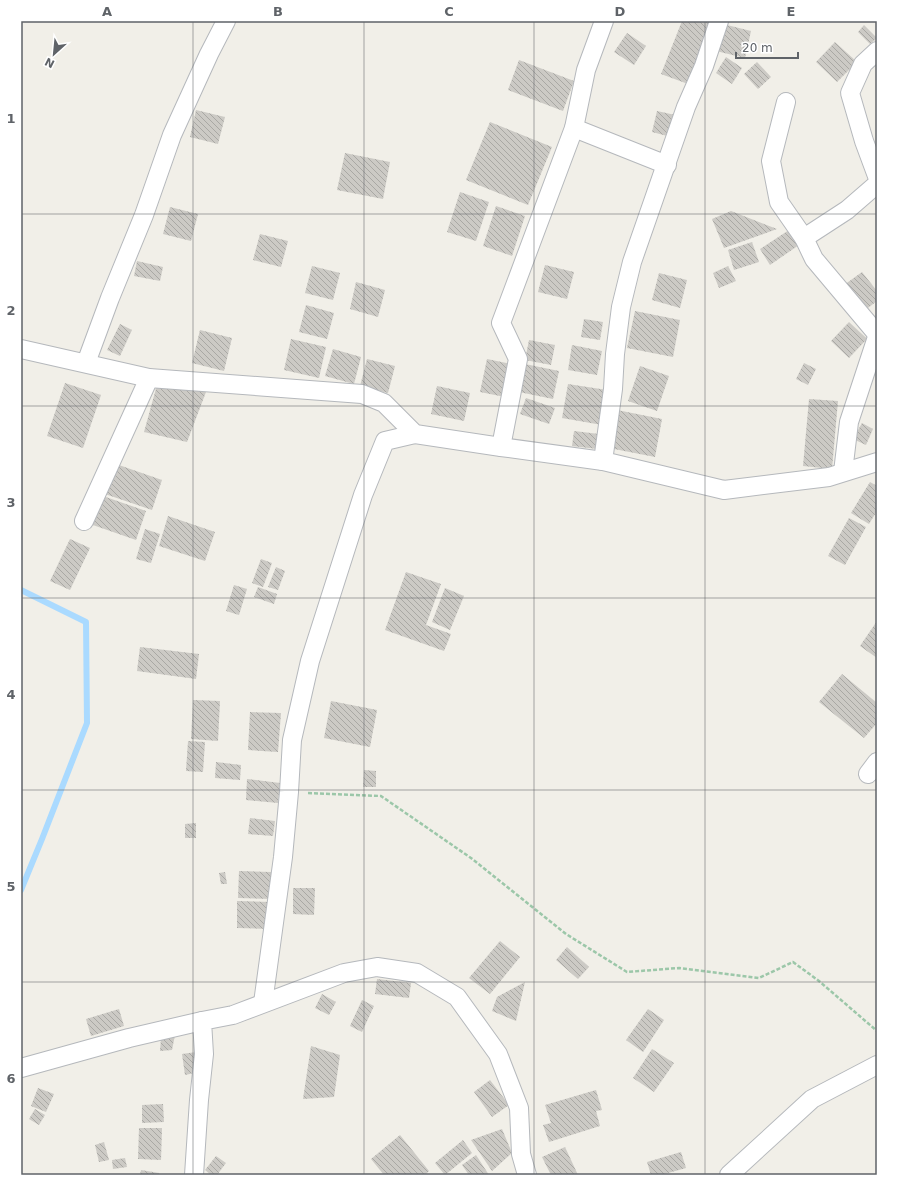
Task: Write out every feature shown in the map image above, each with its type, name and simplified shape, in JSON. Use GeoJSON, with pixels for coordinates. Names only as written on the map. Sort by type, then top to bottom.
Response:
{"type":"FeatureCollection","features":[{"type":"Feature","properties":{"kind":"street"},"geometry":{"type":"LineString","coordinates":[[86,363],[110,298],[144,215],[172,135],[209,54],[226,21]]}},
{"type":"Feature","properties":{"kind":"street"},"geometry":{"type":"LineString","coordinates":[[501,447],[518,359],[501,324],[574,128],[586,70],[604,21]]}},
{"type":"Feature","properties":{"kind":"street"},"geometry":{"type":"LineString","coordinates":[[603,461],[613,389],[614,354],[621,307],[632,262],[686,107],[704,66],[719,21]]}},
{"type":"Feature","properties":{"kind":"street"},"geometry":{"type":"LineString","coordinates":[[877,51],[862,64],[850,94],[864,141],[877,176]]}},
{"type":"Feature","properties":{"kind":"street"},"geometry":{"type":"LineString","coordinates":[[786,102],[771,161],[780,202],[804,238],[814,259],[877,336],[848,422],[843,472]]}},
{"type":"Feature","properties":{"kind":"street"},"geometry":{"type":"LineString","coordinates":[[574,128],[667,165]]}},
{"type":"Feature","properties":{"kind":"street"},"geometry":{"type":"LineString","coordinates":[[804,238],[847,210],[877,184]]}},
{"type":"Feature","properties":{"kind":"street"},"geometry":{"type":"LineString","coordinates":[[21,349],[149,378],[362,394],[384,403],[415,434]]}},
{"type":"Feature","properties":{"kind":"street"},"geometry":{"type":"LineString","coordinates":[[84,521],[149,378]]}},
{"type":"Feature","properties":{"kind":"street"},"geometry":{"type":"LineString","coordinates":[[263,1003],[283,857],[292,740],[310,661],[363,495],[385,441],[415,434],[603,461],[724,490],[829,477],[877,462]]}},
{"type":"Feature","properties":{"kind":"street"},"geometry":{"type":"LineString","coordinates":[[21,1068],[129,1038],[234,1015],[344,973],[377,967],[417,973],[457,997],[498,1054],[519,1108],[521,1154],[527,1175]]}},
{"type":"Feature","properties":{"kind":"street"},"geometry":{"type":"LineString","coordinates":[[194,1175],[204,1054],[202,1021]]}},
{"type":"Feature","properties":{"kind":"street"},"geometry":{"type":"LineString","coordinates":[[730,1175],[812,1099],[877,1066]]}},
{"type":"Feature","properties":{"kind":"path"},"geometry":{"type":"LineString","coordinates":[[289,792],[381,796],[471,858],[566,934],[627,972],[679,968],[759,978],[793,962],[818,981],[877,1032]]}},
{"type":"Feature","properties":{"kind":"building"},"geometry":{"type":"Polygon","coordinates":[[[682,21],[713,21],[688,84],[661,74],[682,21]]]}},
{"type":"Feature","properties":{"kind":"building"},"geometry":{"type":"Polygon","coordinates":[[[723,24],[751,31],[745,58],[716,51],[723,24]]]}},
{"type":"Feature","properties":{"kind":"building"},"geometry":{"type":"Polygon","coordinates":[[[864,25],[877,38],[870,44],[858,32],[864,25]]]}},
{"type":"Feature","properties":{"kind":"building"},"geometry":{"type":"Polygon","coordinates":[[[627,33],[646,46],[634,65],[614,52],[627,33]]]}},
{"type":"Feature","properties":{"kind":"building"},"geometry":{"type":"Polygon","coordinates":[[[835,42],[857,62],[837,82],[816,62],[835,42]]]}},
{"type":"Feature","properties":{"kind":"building"},"geometry":{"type":"Polygon","coordinates":[[[726,57],[742,68],[732,84],[716,73],[726,57]]]}},
{"type":"Feature","properties":{"kind":"building"},"geometry":{"type":"Polygon","coordinates":[[[519,60],[574,81],[563,111],[508,90],[519,60]]]}},
{"type":"Feature","properties":{"kind":"building"},"geometry":{"type":"Polygon","coordinates":[[[757,62],[771,77],[758,89],[744,74],[757,62]]]}},
{"type":"Feature","properties":{"kind":"building"},"geometry":{"type":"Polygon","coordinates":[[[196,110],[225,117],[218,144],[190,137],[196,110]]]}},
{"type":"Feature","properties":{"kind":"building"},"geometry":{"type":"Polygon","coordinates":[[[657,111],[680,116],[675,138],[652,132],[657,111]]]}},
{"type":"Feature","properties":{"kind":"building"},"geometry":{"type":"Polygon","coordinates":[[[490,122],[552,147],[528,205],[466,180],[490,122]]]}},
{"type":"Feature","properties":{"kind":"building"},"geometry":{"type":"Polygon","coordinates":[[[345,153],[390,162],[383,199],[337,190],[345,153]]]}},
{"type":"Feature","properties":{"kind":"building"},"geometry":{"type":"Polygon","coordinates":[[[460,192],[489,202],[476,241],[447,232],[460,192]]]}},
{"type":"Feature","properties":{"kind":"building"},"geometry":{"type":"Polygon","coordinates":[[[496,206],[525,216],[512,256],[483,246],[496,206]]]}},
{"type":"Feature","properties":{"kind":"building"},"geometry":{"type":"Polygon","coordinates":[[[170,207],[198,214],[191,241],[163,234],[170,207]]]}},
{"type":"Feature","properties":{"kind":"building"},"geometry":{"type":"Polygon","coordinates":[[[731,211],[777,229],[724,248],[712,219],[731,211]]]}},
{"type":"Feature","properties":{"kind":"building"},"geometry":{"type":"Polygon","coordinates":[[[789,230],[799,245],[770,265],[760,249],[789,230]]]}},
{"type":"Feature","properties":{"kind":"building"},"geometry":{"type":"Polygon","coordinates":[[[260,234],[288,241],[281,267],[253,260],[260,234]]]}},
{"type":"Feature","properties":{"kind":"building"},"geometry":{"type":"Polygon","coordinates":[[[752,242],[759,262],[734,270],[728,250],[752,242]]]}},
{"type":"Feature","properties":{"kind":"building"},"geometry":{"type":"Polygon","coordinates":[[[137,261],[163,267],[160,281],[134,276],[137,261]]]}},
{"type":"Feature","properties":{"kind":"building"},"geometry":{"type":"Polygon","coordinates":[[[545,265],[574,272],[567,299],[538,292],[545,265]]]}},
{"type":"Feature","properties":{"kind":"building"},"geometry":{"type":"Polygon","coordinates":[[[312,266],[340,273],[333,300],[305,293],[312,266]]]}},
{"type":"Feature","properties":{"kind":"building"},"geometry":{"type":"Polygon","coordinates":[[[728,266],[736,281],[719,288],[713,273],[728,266]]]}},
{"type":"Feature","properties":{"kind":"building"},"geometry":{"type":"Polygon","coordinates":[[[862,272],[877,291],[877,301],[864,311],[844,285],[862,272]]]}},
{"type":"Feature","properties":{"kind":"building"},"geometry":{"type":"Polygon","coordinates":[[[659,273],[687,280],[680,308],[652,300],[659,273]]]}},
{"type":"Feature","properties":{"kind":"building"},"geometry":{"type":"Polygon","coordinates":[[[356,282],[385,290],[378,317],[350,309],[356,282]]]}},
{"type":"Feature","properties":{"kind":"building"},"geometry":{"type":"Polygon","coordinates":[[[306,305],[334,313],[327,339],[299,332],[306,305]]]}},
{"type":"Feature","properties":{"kind":"building"},"geometry":{"type":"Polygon","coordinates":[[[635,311],[680,320],[673,357],[627,348],[635,311]]]}},
{"type":"Feature","properties":{"kind":"building"},"geometry":{"type":"Polygon","coordinates":[[[584,319],[603,322],[600,340],[581,337],[584,319]]]}},
{"type":"Feature","properties":{"kind":"building"},"geometry":{"type":"Polygon","coordinates":[[[849,322],[867,339],[849,358],[831,341],[849,322]]]}},
{"type":"Feature","properties":{"kind":"building"},"geometry":{"type":"Polygon","coordinates":[[[120,324],[132,330],[120,356],[107,350],[120,324]]]}},
{"type":"Feature","properties":{"kind":"building"},"geometry":{"type":"Polygon","coordinates":[[[200,330],[232,338],[224,371],[192,363],[200,330]]]}},
{"type":"Feature","properties":{"kind":"building"},"geometry":{"type":"Polygon","coordinates":[[[291,339],[326,347],[319,378],[284,370],[291,339]]]}},
{"type":"Feature","properties":{"kind":"building"},"geometry":{"type":"Polygon","coordinates":[[[529,340],[555,345],[551,365],[525,360],[529,340]]]}},
{"type":"Feature","properties":{"kind":"building"},"geometry":{"type":"Polygon","coordinates":[[[572,345],[602,351],[597,375],[568,370],[572,345]]]}},
{"type":"Feature","properties":{"kind":"building"},"geometry":{"type":"Polygon","coordinates":[[[333,349],[361,357],[354,384],[325,376],[333,349]]]}},
{"type":"Feature","properties":{"kind":"building"},"geometry":{"type":"Polygon","coordinates":[[[367,359],[395,366],[388,393],[360,386],[367,359]]]}},
{"type":"Feature","properties":{"kind":"building"},"geometry":{"type":"Polygon","coordinates":[[[487,359],[511,364],[505,397],[480,392],[487,359]]]}},
{"type":"Feature","properties":{"kind":"building"},"geometry":{"type":"Polygon","coordinates":[[[804,363],[816,369],[808,385],[796,379],[804,363]]]}},
{"type":"Feature","properties":{"kind":"building"},"geometry":{"type":"Polygon","coordinates":[[[525,364],[559,371],[553,399],[519,392],[525,364]]]}},
{"type":"Feature","properties":{"kind":"building"},"geometry":{"type":"Polygon","coordinates":[[[640,366],[669,376],[657,411],[628,401],[640,366]]]}},
{"type":"Feature","properties":{"kind":"building"},"geometry":{"type":"Polygon","coordinates":[[[65,383],[101,395],[83,448],[47,436],[65,383]]]}},
{"type":"Feature","properties":{"kind":"building"},"geometry":{"type":"Polygon","coordinates":[[[568,384],[607,390],[602,425],[562,418],[568,384]]]}},
{"type":"Feature","properties":{"kind":"building"},"geometry":{"type":"Polygon","coordinates":[[[157,385],[206,392],[187,442],[144,432],[157,385]]]}},
{"type":"Feature","properties":{"kind":"building"},"geometry":{"type":"Polygon","coordinates":[[[437,386],[470,393],[464,421],[431,414],[437,386]]]}},
{"type":"Feature","properties":{"kind":"building"},"geometry":{"type":"Polygon","coordinates":[[[526,398],[555,408],[549,424],[520,414],[526,398]]]}},
{"type":"Feature","properties":{"kind":"building"},"geometry":{"type":"Polygon","coordinates":[[[809,399],[838,401],[832,469],[803,466],[809,399]]]}},
{"type":"Feature","properties":{"kind":"building"},"geometry":{"type":"Polygon","coordinates":[[[617,410],[662,419],[655,457],[609,448],[617,410]]]}},
{"type":"Feature","properties":{"kind":"building"},"geometry":{"type":"Polygon","coordinates":[[[862,423],[873,429],[866,445],[853,439],[862,423]]]}},
{"type":"Feature","properties":{"kind":"building"},"geometry":{"type":"Polygon","coordinates":[[[574,431],[599,434],[597,449],[572,446],[574,431]]]}},
{"type":"Feature","properties":{"kind":"building"},"geometry":{"type":"Polygon","coordinates":[[[116,464],[162,480],[152,510],[105,494],[116,464]]]}},
{"type":"Feature","properties":{"kind":"building"},"geometry":{"type":"Polygon","coordinates":[[[870,482],[877,486],[877,511],[869,524],[851,513],[870,482]]]}},
{"type":"Feature","properties":{"kind":"building"},"geometry":{"type":"Polygon","coordinates":[[[100,495],[146,511],[136,540],[90,524],[100,495]]]}},
{"type":"Feature","properties":{"kind":"building"},"geometry":{"type":"Polygon","coordinates":[[[168,516],[215,532],[205,561],[159,546],[168,516]]]}},
{"type":"Feature","properties":{"kind":"building"},"geometry":{"type":"Polygon","coordinates":[[[849,518],[866,527],[845,565],[828,556],[849,518]]]}},
{"type":"Feature","properties":{"kind":"building"},"geometry":{"type":"Polygon","coordinates":[[[145,529],[160,534],[151,563],[136,559],[145,529]]]}},
{"type":"Feature","properties":{"kind":"building"},"geometry":{"type":"Polygon","coordinates":[[[70,539],[90,548],[70,590],[50,581],[70,539]]]}},
{"type":"Feature","properties":{"kind":"building"},"geometry":{"type":"Polygon","coordinates":[[[261,559],[272,563],[263,587],[252,583],[261,559]]]}},
{"type":"Feature","properties":{"kind":"building"},"geometry":{"type":"Polygon","coordinates":[[[276,567],[285,571],[278,590],[268,587],[276,567]]]}},
{"type":"Feature","properties":{"kind":"building"},"geometry":{"type":"Polygon","coordinates":[[[406,572],[441,584],[426,625],[451,634],[444,651],[385,630],[406,572]]]}},
{"type":"Feature","properties":{"kind":"building"},"geometry":{"type":"Polygon","coordinates":[[[234,585],[247,589],[239,615],[226,611],[234,585]]]}},
{"type":"Feature","properties":{"kind":"building"},"geometry":{"type":"Polygon","coordinates":[[[258,587],[277,594],[274,604],[254,597],[258,587]]]}},
{"type":"Feature","properties":{"kind":"building"},"geometry":{"type":"Polygon","coordinates":[[[445,588],[464,596],[450,630],[432,622],[445,588]]]}},
{"type":"Feature","properties":{"kind":"building"},"geometry":{"type":"Polygon","coordinates":[[[877,621],[877,658],[860,646],[877,621]]]}},
{"type":"Feature","properties":{"kind":"building"},"geometry":{"type":"Polygon","coordinates":[[[140,647],[199,654],[196,679],[137,671],[140,647]]]}},
{"type":"Feature","properties":{"kind":"building"},"geometry":{"type":"Polygon","coordinates":[[[842,674],[877,703],[877,723],[864,738],[819,702],[842,674]]]}},
{"type":"Feature","properties":{"kind":"building"},"geometry":{"type":"Polygon","coordinates":[[[193,700],[220,701],[218,741],[191,739],[193,700]]]}},
{"type":"Feature","properties":{"kind":"building"},"geometry":{"type":"Polygon","coordinates":[[[331,701],[377,710],[370,747],[324,738],[331,701]]]}},
{"type":"Feature","properties":{"kind":"building"},"geometry":{"type":"Polygon","coordinates":[[[250,712],[281,713],[278,752],[248,750],[250,712]]]}},
{"type":"Feature","properties":{"kind":"building"},"geometry":{"type":"Polygon","coordinates":[[[188,741],[205,742],[203,772],[186,771],[188,741]]]}},
{"type":"Feature","properties":{"kind":"building"},"geometry":{"type":"Polygon","coordinates":[[[216,762],[241,765],[240,780],[215,778],[216,762]]]}},
{"type":"Feature","properties":{"kind":"building"},"geometry":{"type":"Polygon","coordinates":[[[364,770],[376,771],[376,787],[363,787],[364,770]]]}},
{"type":"Feature","properties":{"kind":"building"},"geometry":{"type":"Polygon","coordinates":[[[247,779],[280,783],[278,803],[246,800],[247,779]]]}},
{"type":"Feature","properties":{"kind":"building"},"geometry":{"type":"Polygon","coordinates":[[[250,818],[275,821],[273,836],[248,834],[250,818]]]}},
{"type":"Feature","properties":{"kind":"building"},"geometry":{"type":"Polygon","coordinates":[[[196,823],[196,838],[185,838],[185,824],[196,823]]]}},
{"type":"Feature","properties":{"kind":"building"},"geometry":{"type":"Polygon","coordinates":[[[239,871],[271,872],[271,899],[238,898],[239,871]]]}},
{"type":"Feature","properties":{"kind":"building"},"geometry":{"type":"Polygon","coordinates":[[[225,872],[227,884],[221,884],[219,873],[225,872]]]}},
{"type":"Feature","properties":{"kind":"building"},"geometry":{"type":"Polygon","coordinates":[[[293,888],[315,888],[314,915],[293,914],[293,888]]]}},
{"type":"Feature","properties":{"kind":"building"},"geometry":{"type":"Polygon","coordinates":[[[237,901],[270,902],[269,929],[237,928],[237,901]]]}},
{"type":"Feature","properties":{"kind":"building"},"geometry":{"type":"Polygon","coordinates":[[[500,941],[520,957],[490,994],[469,978],[500,941]]]}},
{"type":"Feature","properties":{"kind":"building"},"geometry":{"type":"Polygon","coordinates":[[[567,947],[589,967],[578,979],[556,960],[567,947]]]}},
{"type":"Feature","properties":{"kind":"building"},"geometry":{"type":"Polygon","coordinates":[[[377,979],[411,983],[409,998],[375,994],[377,979]]]}},
{"type":"Feature","properties":{"kind":"building"},"geometry":{"type":"Polygon","coordinates":[[[525,982],[516,1021],[492,1011],[497,997],[525,982]]]}},
{"type":"Feature","properties":{"kind":"building"},"geometry":{"type":"Polygon","coordinates":[[[322,994],[336,1002],[329,1015],[315,1008],[322,994]]]}},
{"type":"Feature","properties":{"kind":"building"},"geometry":{"type":"Polygon","coordinates":[[[362,1000],[374,1006],[362,1032],[350,1026],[362,1000]]]}},
{"type":"Feature","properties":{"kind":"building"},"geometry":{"type":"Polygon","coordinates":[[[119,1009],[124,1026],[91,1036],[86,1019],[119,1009]]]}},
{"type":"Feature","properties":{"kind":"building"},"geometry":{"type":"Polygon","coordinates":[[[648,1009],[664,1020],[643,1052],[626,1040],[648,1009]]]}},
{"type":"Feature","properties":{"kind":"building"},"geometry":{"type":"Polygon","coordinates":[[[175,1035],[172,1050],[160,1051],[161,1038],[175,1035]]]}},
{"type":"Feature","properties":{"kind":"building"},"geometry":{"type":"Polygon","coordinates":[[[311,1046],[340,1055],[334,1097],[303,1099],[311,1046]]]}},
{"type":"Feature","properties":{"kind":"building"},"geometry":{"type":"Polygon","coordinates":[[[652,1049],[674,1063],[654,1092],[633,1078],[652,1049]]]}},
{"type":"Feature","properties":{"kind":"building"},"geometry":{"type":"Polygon","coordinates":[[[196,1052],[199,1072],[185,1075],[182,1054],[196,1052]]]}},
{"type":"Feature","properties":{"kind":"building"},"geometry":{"type":"Polygon","coordinates":[[[490,1080],[509,1105],[492,1117],[474,1092],[490,1080]]]}},
{"type":"Feature","properties":{"kind":"building"},"geometry":{"type":"Polygon","coordinates":[[[38,1088],[54,1094],[46,1112],[31,1106],[38,1088]]]}},
{"type":"Feature","properties":{"kind":"building"},"geometry":{"type":"Polygon","coordinates":[[[596,1090],[602,1110],[596,1111],[600,1126],[549,1142],[543,1125],[551,1123],[545,1105],[596,1090]]]}},
{"type":"Feature","properties":{"kind":"building"},"geometry":{"type":"Polygon","coordinates":[[[163,1104],[164,1122],[142,1123],[142,1105],[163,1104]]]}},
{"type":"Feature","properties":{"kind":"building"},"geometry":{"type":"Polygon","coordinates":[[[35,1109],[45,1115],[39,1125],[29,1119],[35,1109]]]}},
{"type":"Feature","properties":{"kind":"building"},"geometry":{"type":"Polygon","coordinates":[[[139,1128],[162,1128],[161,1160],[138,1159],[139,1128]]]}},
{"type":"Feature","properties":{"kind":"building"},"geometry":{"type":"Polygon","coordinates":[[[502,1129],[512,1153],[492,1171],[471,1140],[502,1129]]]}},
{"type":"Feature","properties":{"kind":"building"},"geometry":{"type":"Polygon","coordinates":[[[400,1135],[429,1171],[425,1175],[384,1175],[371,1159],[400,1135]]]}},
{"type":"Feature","properties":{"kind":"building"},"geometry":{"type":"Polygon","coordinates":[[[463,1140],[472,1153],[445,1175],[435,1163],[463,1140]]]}},
{"type":"Feature","properties":{"kind":"building"},"geometry":{"type":"Polygon","coordinates":[[[104,1142],[109,1160],[99,1162],[95,1145],[104,1142]]]}},
{"type":"Feature","properties":{"kind":"building"},"geometry":{"type":"Polygon","coordinates":[[[565,1147],[578,1175],[551,1175],[542,1157],[565,1147]]]}},
{"type":"Feature","properties":{"kind":"building"},"geometry":{"type":"Polygon","coordinates":[[[681,1152],[686,1168],[661,1175],[651,1175],[647,1162],[681,1152]]]}},
{"type":"Feature","properties":{"kind":"building"},"geometry":{"type":"Polygon","coordinates":[[[476,1155],[489,1175],[469,1175],[462,1165],[476,1155]]]}},
{"type":"Feature","properties":{"kind":"building"},"geometry":{"type":"Polygon","coordinates":[[[216,1156],[226,1163],[217,1175],[211,1175],[205,1170],[216,1156]]]}},
{"type":"Feature","properties":{"kind":"building"},"geometry":{"type":"Polygon","coordinates":[[[125,1158],[127,1167],[113,1169],[112,1160],[125,1158]]]}},
{"type":"Feature","properties":{"kind":"building"},"geometry":{"type":"Polygon","coordinates":[[[141,1170],[159,1173],[159,1175],[140,1175],[141,1170]]]}},
{"type":"Feature","properties":{"kind":"waterway"},"geometry":{"type":"LineString","coordinates":[[21,590],[86,622],[87,723],[21,890]]}}]}
